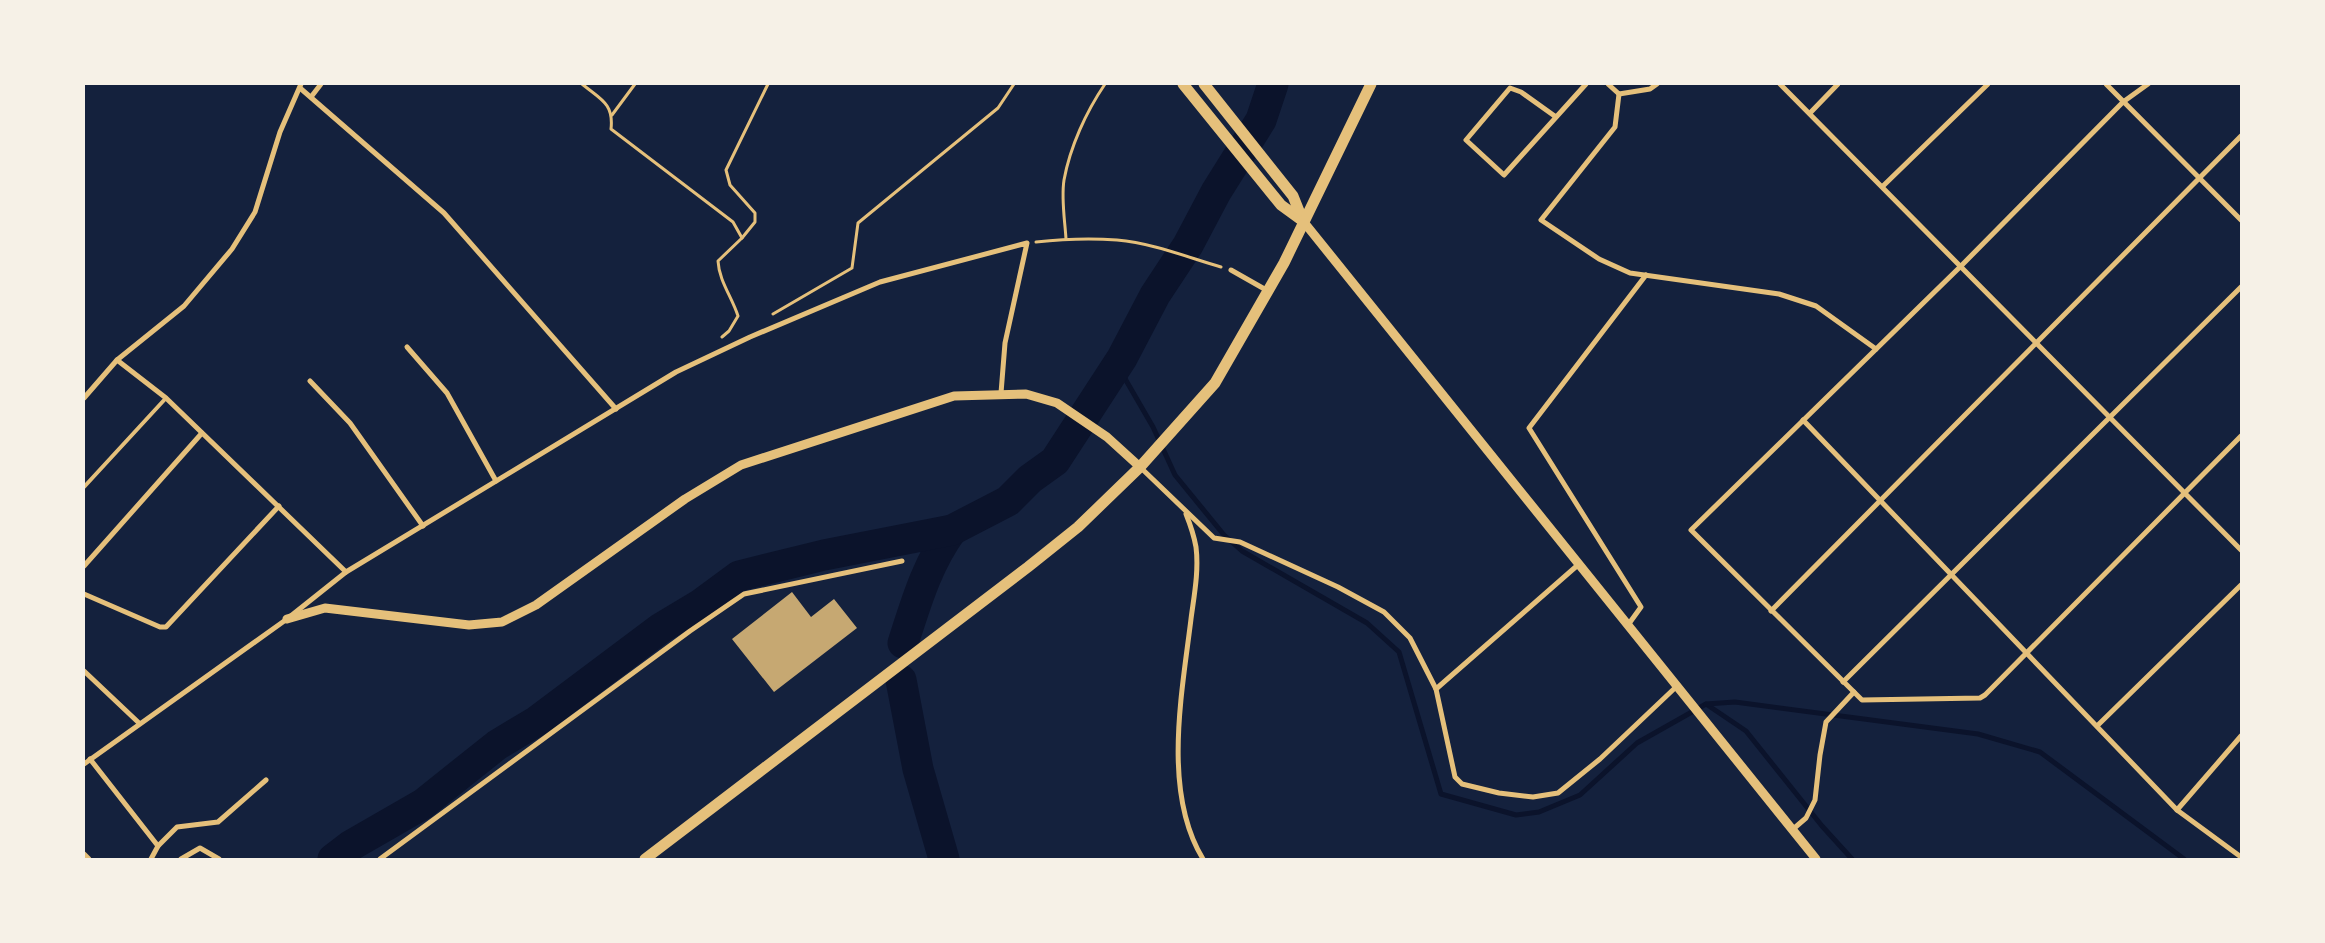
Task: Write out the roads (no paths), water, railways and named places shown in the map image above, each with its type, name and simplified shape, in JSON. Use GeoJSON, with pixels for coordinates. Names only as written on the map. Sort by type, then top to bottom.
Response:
{"type":"FeatureCollection","features":[{"type":"Feature","properties":{"kind":"highway"},"geometry":{"type":"LineString","coordinates":[[1183,84],[1281,205],[1303,221]]}},
{"type":"Feature","properties":{"kind":"highway"},"geometry":{"type":"LineString","coordinates":[[1204,84],[1293,196],[1303,221]]}},
{"type":"Feature","properties":{"kind":"highway"},"geometry":{"type":"LineString","coordinates":[[644,859],[1035,561],[1078,527],[1140,467],[1215,383],[1269,291],[1371,84]]}},
{"type":"Feature","properties":{"kind":"street"},"geometry":{"type":"LineString","coordinates":[[311,97],[321,84]]}},
{"type":"Feature","properties":{"kind":"street"},"geometry":{"type":"LineString","coordinates":[[1556,117],[1521,92],[1510,88],[1466,140],[1504,175],[1586,84]]}},
{"type":"Feature","properties":{"kind":"street"},"geometry":{"type":"LineString","coordinates":[[1608,84],[1619,94]]}},
{"type":"Feature","properties":{"kind":"street"},"geometry":{"type":"LineString","coordinates":[[1619,94],[1650,89],[1657,84]]}},
{"type":"Feature","properties":{"kind":"street"},"geometry":{"type":"LineString","coordinates":[[1780,84],[1811,112],[2241,550]]}},
{"type":"Feature","properties":{"kind":"street"},"geometry":{"type":"LineString","coordinates":[[1811,112],[1838,84]]}},
{"type":"Feature","properties":{"kind":"street"},"geometry":{"type":"LineString","coordinates":[[1883,186],[1988,84]]}},
{"type":"Feature","properties":{"kind":"street"},"geometry":{"type":"LineString","coordinates":[[2106,84],[2241,220]]}},
{"type":"Feature","properties":{"kind":"street"},"geometry":{"type":"LineString","coordinates":[[2148,84],[2124,102],[1961,266],[1691,530],[1862,700],[1980,698],[1985,696],[2028,654],[2241,436]]}},
{"type":"Feature","properties":{"kind":"street"},"geometry":{"type":"LineString","coordinates":[[84,398],[117,360],[184,306],[232,249],[255,212],[280,132],[301,86],[311,97],[444,213],[616,409]]}},
{"type":"Feature","properties":{"kind":"street"},"geometry":{"type":"LineString","coordinates":[[1619,94],[1615,126],[1541,220],[1599,259],[1630,273],[1779,294],[1816,306],[1876,349]]}},
{"type":"Feature","properties":{"kind":"street"},"geometry":{"type":"LineString","coordinates":[[1771,610],[2241,136]]}},
{"type":"Feature","properties":{"kind":"street"},"geometry":{"type":"LineString","coordinates":[[1303,221],[1816,859]]}},
{"type":"Feature","properties":{"kind":"street"},"geometry":{"type":"LineString","coordinates":[[84,764],[287,619],[346,572],[676,372],[750,337],[880,282],[1027,243],[1005,343],[1001,394]]}},
{"type":"Feature","properties":{"kind":"street"},"geometry":{"type":"LineString","coordinates":[[1231,270],[1269,291]]}},
{"type":"Feature","properties":{"kind":"street"},"geometry":{"type":"LineString","coordinates":[[1628,625],[1641,608],[1529,428],[1646,275]]}},
{"type":"Feature","properties":{"kind":"street"},"geometry":{"type":"LineString","coordinates":[[1843,682],[2241,287]]}},
{"type":"Feature","properties":{"kind":"street"},"geometry":{"type":"LineString","coordinates":[[407,347],[447,393],[496,481]]}},
{"type":"Feature","properties":{"kind":"street"},"geometry":{"type":"LineString","coordinates":[[117,360],[166,398],[346,572]]}},
{"type":"Feature","properties":{"kind":"street"},"geometry":{"type":"LineString","coordinates":[[310,381],[350,423],[423,526]]}},
{"type":"Feature","properties":{"kind":"street"},"geometry":{"type":"LineString","coordinates":[[287,619],[325,608],[469,625],[502,622],[536,605],[685,499],[741,465],[954,396],[1026,394],[1058,403],[1107,437],[1214,538],[1240,542],[1338,587],[1384,612],[1410,638],[1436,689],[1455,777],[1462,784],[1499,793],[1533,797],[1558,793],[1600,759],[1678,686]]}},
{"type":"Feature","properties":{"kind":"street"},"geometry":{"type":"LineString","coordinates":[[1803,420],[2177,810],[2241,857]]}},
{"type":"Feature","properties":{"kind":"street"},"geometry":{"type":"LineString","coordinates":[[84,566],[202,433]]}},
{"type":"Feature","properties":{"kind":"street"},"geometry":{"type":"LineString","coordinates":[[84,594],[160,627],[166,627],[279,506]]}},
{"type":"Feature","properties":{"kind":"street"},"geometry":{"type":"LineString","coordinates":[[1186,513],[1196,546],[1197,571],[1180,719],[1179,770],[1183,809],[1202,859]]}},
{"type":"Feature","properties":{"kind":"street"},"geometry":{"type":"LineString","coordinates":[[380,859],[690,631],[744,594],[902,561]]}},
{"type":"Feature","properties":{"kind":"street"},"geometry":{"type":"LineString","coordinates":[[1436,689],[1579,563]]}},
{"type":"Feature","properties":{"kind":"street"},"geometry":{"type":"LineString","coordinates":[[2097,726],[2241,585]]}},
{"type":"Feature","properties":{"kind":"street"},"geometry":{"type":"LineString","coordinates":[[84,671],[139,723]]}},
{"type":"Feature","properties":{"kind":"street"},"geometry":{"type":"LineString","coordinates":[[1792,830],[1806,818],[1815,800],[1826,722],[1854,692]]}},
{"type":"Feature","properties":{"kind":"street"},"geometry":{"type":"LineString","coordinates":[[2177,810],[2241,736]]}},
{"type":"Feature","properties":{"kind":"street"},"geometry":{"type":"LineString","coordinates":[[90,759],[158,846]]}},
{"type":"Feature","properties":{"kind":"street"},"geometry":{"type":"LineString","coordinates":[[151,859],[158,846],[177,827],[218,822],[266,780]]}},
{"type":"Feature","properties":{"kind":"street"},"geometry":{"type":"LineString","coordinates":[[181,859],[200,848],[219,859]]}},
{"type":"Feature","properties":{"kind":"street"},"geometry":{"type":"LineString","coordinates":[[84,854],[89,859]]}},
{"type":"Feature","properties":{"kind":"lane"},"geometry":{"type":"LineString","coordinates":[[84,487],[166,398]]}},
{"type":"Feature","properties":{"kind":"waterway"},"geometry":{"type":"LineString","coordinates":[[333,859],[350,846],[423,804],[497,745],[537,721],[661,628],[701,604],[739,576],[824,555],[952,530],[1008,501],[1030,479],[1055,461],[1122,358],[1155,295],[1188,245],[1216,192],[1261,120],[1273,84]]}},
{"type":"Feature","properties":{"kind":"waterway"},"geometry":{"type":"LineString","coordinates":[[1122,358],[1120,370],[1153,427],[1175,475],[1224,535],[1242,551],[1367,623],[1399,652],[1441,794],[1516,815],[1539,812],[1580,795],[1637,743],[1706,704],[1746,731],[1822,826],[1852,859]]}},
{"type":"Feature","properties":{"kind":"waterway"},"geometry":{"type":"LineString","coordinates":[[903,643],[929,570],[952,530]]}},
{"type":"Feature","properties":{"kind":"waterway"},"geometry":{"type":"LineString","coordinates":[[901,680],[918,769],[944,859]]}},
{"type":"Feature","properties":{"kind":"waterway"},"geometry":{"type":"LineString","coordinates":[[1706,704],[1735,702],[1978,734],[2040,752],[2184,859]]}}]}
